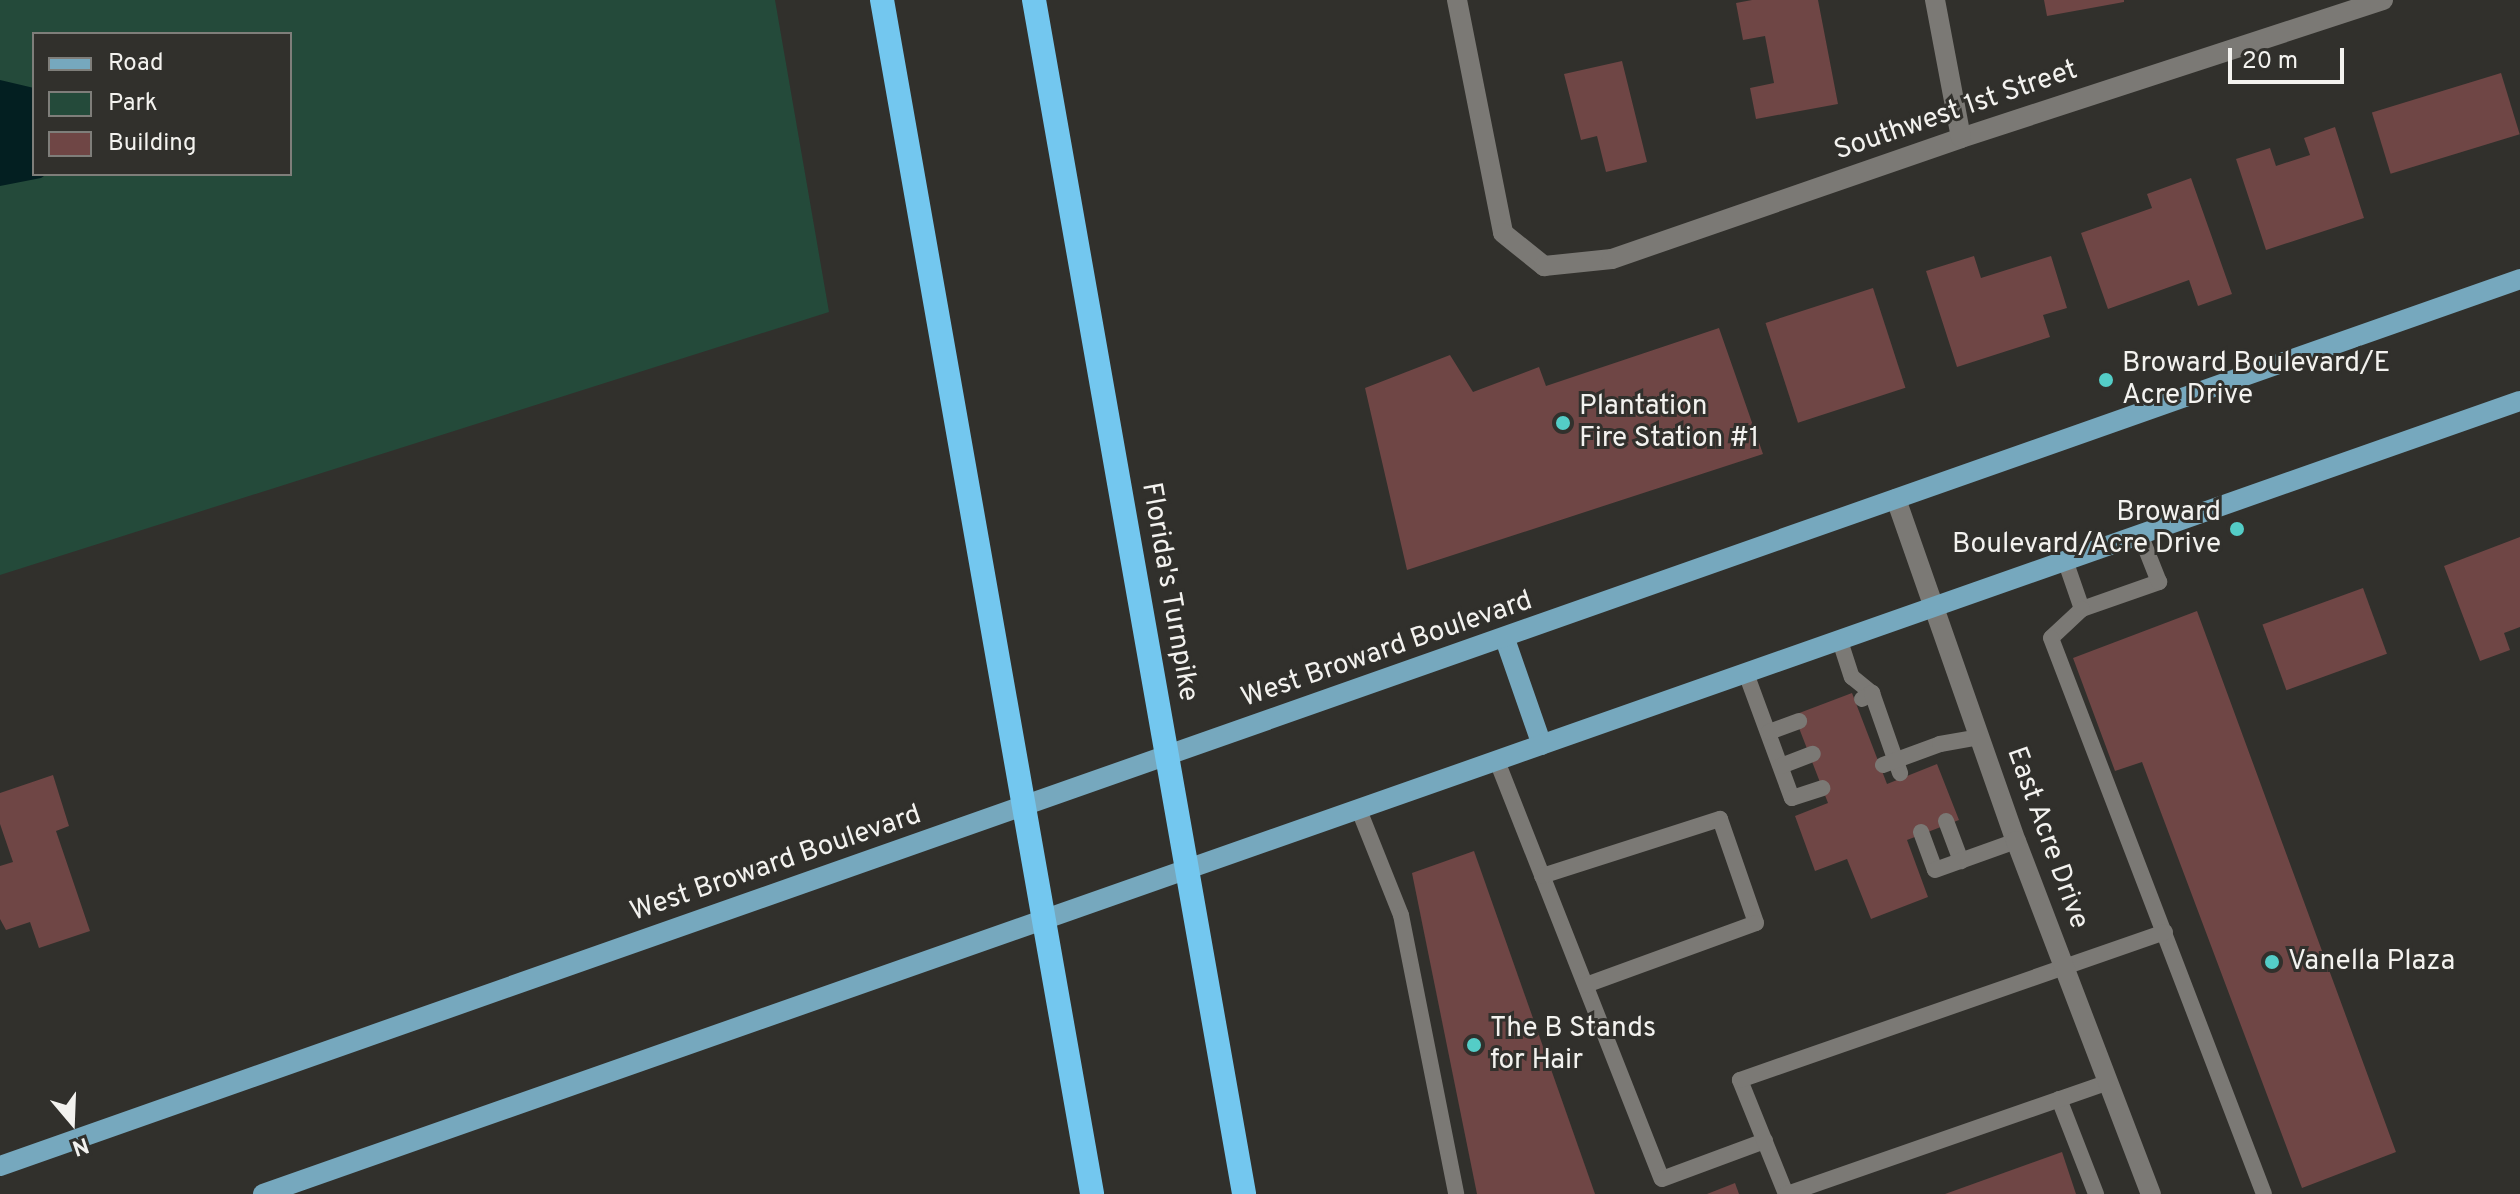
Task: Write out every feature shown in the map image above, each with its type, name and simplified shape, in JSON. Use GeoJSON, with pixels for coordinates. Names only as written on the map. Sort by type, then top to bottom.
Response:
{"type":"FeatureCollection","features":[{"type":"Feature","properties":{"kind":"highway"},"geometry":{"type":"LineString","coordinates":[[882,0],[1092,1194]]}},
{"type":"Feature","properties":{"kind":"highway","name":"Florida's Turnpike"},"geometry":{"type":"LineString","coordinates":[[1034,0],[1244,1194]]}},
{"type":"Feature","properties":{"kind":"main road","name":"West Broward Boulevard"},"geometry":{"type":"LineString","coordinates":[[0,1166],[1505,639],[2520,279]]}},
{"type":"Feature","properties":{"kind":"main road"},"geometry":{"type":"LineString","coordinates":[[263,1194],[1542,745],[1747,676],[2065,560],[2520,401]]}},
{"type":"Feature","properties":{"kind":"main road"},"geometry":{"type":"LineString","coordinates":[[1505,639],[1542,745]]}},
{"type":"Feature","properties":{"kind":"street","name":"Southwest 1st Street"},"geometry":{"type":"LineString","coordinates":[[1457,0],[1503,233],[1544,266],[1612,259],[1961,138],[2383,0]]}},
{"type":"Feature","properties":{"kind":"street"},"geometry":{"type":"LineString","coordinates":[[1935,0],[1961,138]]}},
{"type":"Feature","properties":{"kind":"street","name":"East Acre Drive"},"geometry":{"type":"LineString","coordinates":[[1896,499],[2016,841],[2151,1194]]}},
{"type":"Feature","properties":{"kind":"lane"},"geometry":{"type":"LineString","coordinates":[[2140,534],[2159,582],[2082,609],[2051,638],[2264,1194]]}},
{"type":"Feature","properties":{"kind":"lane"},"geometry":{"type":"LineString","coordinates":[[2065,560],[2082,609]]}},
{"type":"Feature","properties":{"kind":"lane"},"geometry":{"type":"LineString","coordinates":[[1840,641],[1852,677],[1867,696],[1893,766],[1980,737]]}},
{"type":"Feature","properties":{"kind":"lane"},"geometry":{"type":"LineString","coordinates":[[1747,676],[1792,798],[1822,788]]}},
{"type":"Feature","properties":{"kind":"lane"},"geometry":{"type":"LineString","coordinates":[[1769,732],[1799,721]]}},
{"type":"Feature","properties":{"kind":"lane"},"geometry":{"type":"LineString","coordinates":[[1781,766],[1813,754]]}},
{"type":"Feature","properties":{"kind":"lane"},"geometry":{"type":"LineString","coordinates":[[1497,761],[1662,1179],[1765,1141]]}},
{"type":"Feature","properties":{"kind":"lane"},"geometry":{"type":"LineString","coordinates":[[1359,810],[1401,915],[1456,1194]]}},
{"type":"Feature","properties":{"kind":"lane"},"geometry":{"type":"LineString","coordinates":[[1542,876],[1720,819],[1756,923],[1586,985]]}},
{"type":"Feature","properties":{"kind":"lane"},"geometry":{"type":"LineString","coordinates":[[1946,821],[1961,861]]}},
{"type":"Feature","properties":{"kind":"lane"},"geometry":{"type":"LineString","coordinates":[[1921,832],[1935,870],[2016,841]]}},
{"type":"Feature","properties":{"kind":"lane"},"geometry":{"type":"LineString","coordinates":[[2108,1082],[1787,1194],[1740,1080],[2165,932]]}},
{"type":"Feature","properties":{"kind":"lane"},"geometry":{"type":"LineString","coordinates":[[2059,1099],[2096,1194]]}},
{"type":"Feature","properties":{"kind":"green space"},"geometry":{"type":"Polygon","coordinates":[[[0,0],[775,0],[829,312],[0,575],[0,0]]]}},
{"type":"Feature","properties":{"kind":"water"},"geometry":{"type":"Polygon","coordinates":[[[0,80],[32,88],[32,176],[44,176],[0,186],[0,80]]]}},
{"type":"Feature","properties":{"kind":"building"},"geometry":{"type":"Polygon","coordinates":[[[1752,0],[1818,0],[1838,104],[1756,119],[1750,88],[1774,83],[1765,36],[1743,40],[1736,3],[1752,0]]]}},
{"type":"Feature","properties":{"kind":"building"},"geometry":{"type":"Polygon","coordinates":[[[2044,0],[2124,0],[2124,2],[2047,16],[2044,0]]]}},
{"type":"Feature","properties":{"kind":"building"},"geometry":{"type":"Polygon","coordinates":[[[1622,61],[1647,162],[1606,172],[1597,136],[1581,140],[1564,74],[1622,61]]]}},
{"type":"Feature","properties":{"kind":"building"},"geometry":{"type":"Polygon","coordinates":[[[2501,73],[2520,134],[2391,174],[2372,112],[2501,73]]]}},
{"type":"Feature","properties":{"kind":"building"},"geometry":{"type":"Polygon","coordinates":[[[2335,127],[2364,218],[2266,250],[2236,159],[2270,148],[2276,166],[2310,155],[2304,138],[2335,127]]]}},
{"type":"Feature","properties":{"kind":"building"},"geometry":{"type":"Polygon","coordinates":[[[2191,178],[2232,294],[2198,306],[2189,280],[2108,309],[2081,233],[2152,208],[2147,194],[2191,178]]]}},
{"type":"Feature","properties":{"kind":"building"},"geometry":{"type":"Polygon","coordinates":[[[1974,256],[1981,278],[2051,256],[2067,308],[2043,315],[2050,337],[1957,367],[1926,271],[1974,256]]]}},
{"type":"Feature","properties":{"kind":"building"},"geometry":{"type":"Polygon","coordinates":[[[1873,288],[1905,388],[1798,423],[1766,323],[1873,288]]]}},
{"type":"Feature","properties":{"kind":"building","name":"Plantation Fire Station #1"},"geometry":{"type":"Polygon","coordinates":[[[1719,328],[1763,454],[1407,570],[1365,388],[1450,355],[1473,392],[1539,367],[1546,386],[1719,328]]]}},
{"type":"Feature","properties":{"kind":"building"},"geometry":{"type":"Polygon","coordinates":[[[2520,537],[2520,627],[2504,633],[2510,650],[2480,661],[2444,566],[2520,537]]]}},
{"type":"Feature","properties":{"kind":"building"},"geometry":{"type":"Polygon","coordinates":[[[2363,588],[2387,654],[2286,690],[2262,625],[2363,588]]]}},
{"type":"Feature","properties":{"kind":"building","name":"Vanella Plaza"},"geometry":{"type":"Polygon","coordinates":[[[2197,611],[2396,1152],[2302,1188],[2142,762],[2115,771],[2073,658],[2197,611]]]}},
{"type":"Feature","properties":{"kind":"building"},"geometry":{"type":"Polygon","coordinates":[[[1852,693],[1887,784],[1937,764],[1959,820],[1907,840],[1928,897],[1871,919],[1847,859],[1815,871],[1795,816],[1828,803],[1794,715],[1852,693]]]}},
{"type":"Feature","properties":{"kind":"building"},"geometry":{"type":"Polygon","coordinates":[[[53,775],[69,826],[56,831],[90,931],[39,948],[30,922],[6,930],[0,919],[0,866],[13,862],[0,824],[0,793],[53,775]]]}},
{"type":"Feature","properties":{"kind":"building"},"geometry":{"type":"Polygon","coordinates":[[[1474,851],[1595,1194],[1477,1194],[1412,873],[1474,851]]]}},
{"type":"Feature","properties":{"kind":"building"},"geometry":{"type":"Polygon","coordinates":[[[2062,1152],[2076,1194],[1945,1194],[2062,1152]]]}},
{"type":"Feature","properties":{"kind":"building"},"geometry":{"type":"Polygon","coordinates":[[[1735,1183],[1739,1194],[1707,1194],[1735,1183]]]}},
{"type":"Feature","properties":{"kind":"place","name":"Broward Boulevard/E Acre Drive"},"geometry":{"type":"Point","coordinates":[2106,380]}},
{"type":"Feature","properties":{"kind":"place","name":"Plantation Fire Station #1"},"geometry":{"type":"Point","coordinates":[1563,423]}},
{"type":"Feature","properties":{"kind":"place","name":"Broward Boulevard/Acre Drive"},"geometry":{"type":"Point","coordinates":[2237,529]}},
{"type":"Feature","properties":{"kind":"place","name":"Vanella Plaza"},"geometry":{"type":"Point","coordinates":[2272,962]}},
{"type":"Feature","properties":{"kind":"place","name":"The B Stands for Hair"},"geometry":{"type":"Point","coordinates":[1474,1045]}}]}
